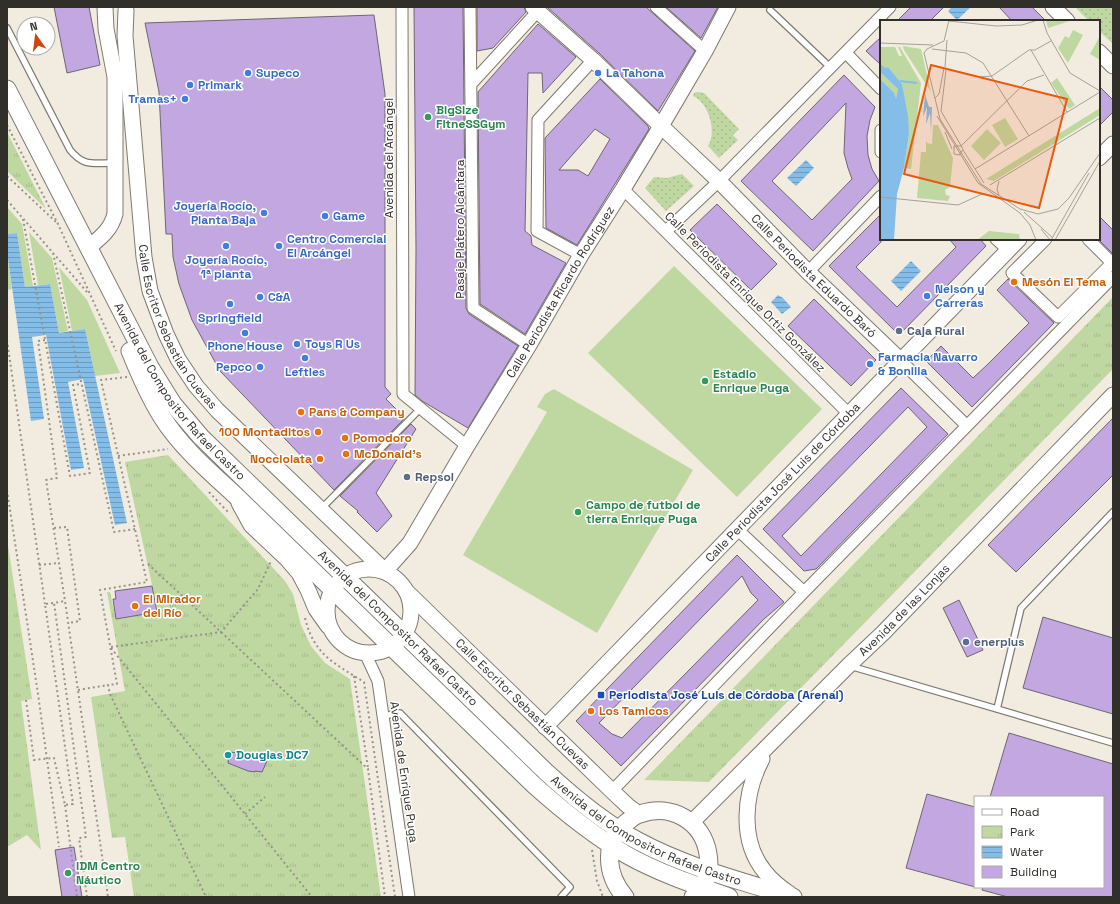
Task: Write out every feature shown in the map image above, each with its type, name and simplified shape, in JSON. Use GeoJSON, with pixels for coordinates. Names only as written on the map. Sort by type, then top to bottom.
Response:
{"type":"FeatureCollection","features":[{"type":"Feature","properties":{"kind":"main road","name":"Avenida del Compositor Rafael Castro"},"geometry":{"type":"LineString","coordinates":[[7,89],[150,367],[169,398],[186,420],[212,448],[560,784],[619,830],[650,847],[709,871],[794,897]]}},
{"type":"Feature","properties":{"kind":"main road","name":"Avenida del Compositor Rafael Castro"},"geometry":{"type":"LineString","coordinates":[[90,252],[138,371],[161,416],[170,429],[203,466],[333,589],[391,647],[552,801],[611,845],[640,862],[698,892],[729,897]]}},
{"type":"Feature","properties":{"kind":"main road"},"geometry":{"type":"LineString","coordinates":[[621,895],[612,877],[609,866],[611,845],[619,830],[624,825],[639,814],[652,811],[673,812],[692,822],[701,833],[707,846],[709,871],[698,892]]}},
{"type":"Feature","properties":{"kind":"street"},"geometry":{"type":"LineString","coordinates":[[90,252],[111,227],[115,214],[115,77],[106,29],[104,7]]}},
{"type":"Feature","properties":{"kind":"street"},"geometry":{"type":"LineString","coordinates":[[110,7],[116,10],[130,8]]}},
{"type":"Feature","properties":{"kind":"street","name":"Avenida del Arcángel"},"geometry":{"type":"LineString","coordinates":[[402,7],[403,394],[466,446]]}},
{"type":"Feature","properties":{"kind":"street","name":"Pasaje Platero Alcántara"},"geometry":{"type":"LineString","coordinates":[[470,7],[472,83],[473,308],[529,345]]}},
{"type":"Feature","properties":{"kind":"street"},"geometry":{"type":"LineString","coordinates":[[656,7],[705,51]]}},
{"type":"Feature","properties":{"kind":"street","name":"Calle Periodista Ricardo Rodríguez"},"geometry":{"type":"LineString","coordinates":[[385,572],[410,543],[466,446],[529,345],[581,255],[661,126],[705,51],[728,7]]}},
{"type":"Feature","properties":{"kind":"street"},"geometry":{"type":"LineString","coordinates":[[666,231],[719,181],[890,7]]}},
{"type":"Feature","properties":{"kind":"street","name":"Calle Escritor Sebastián Cuevas"},"geometry":{"type":"LineString","coordinates":[[130,8],[125,36],[144,257],[150,291],[166,334],[178,359],[217,410],[385,572],[398,580],[407,592],[612,792],[639,814]]}},
{"type":"Feature","properties":{"kind":"street"},"geometry":{"type":"LineString","coordinates":[[472,83],[535,9]]}},
{"type":"Feature","properties":{"kind":"street","name":"Calle Periodista Eduardo Baró"},"geometry":{"type":"LineString","coordinates":[[535,9],[593,60],[719,181],[808,272],[967,426]]}},
{"type":"Feature","properties":{"kind":"street"},"geometry":{"type":"LineString","coordinates":[[846,53],[880,88]]}},
{"type":"Feature","properties":{"kind":"street"},"geometry":{"type":"LineString","coordinates":[[1100,53],[1113,66]]}},
{"type":"Feature","properties":{"kind":"street"},"geometry":{"type":"LineString","coordinates":[[581,255],[537,231],[538,120],[593,60]]}},
{"type":"Feature","properties":{"kind":"street"},"geometry":{"type":"LineString","coordinates":[[1100,157],[1113,144]]}},
{"type":"Feature","properties":{"kind":"street","name":"Calle Periodista Enrique Ortiz González"},"geometry":{"type":"LineString","coordinates":[[623,188],[849,414]]}},
{"type":"Feature","properties":{"kind":"street"},"geometry":{"type":"LineString","coordinates":[[808,272],[880,197]]}},
{"type":"Feature","properties":{"kind":"street"},"geometry":{"type":"LineString","coordinates":[[997,240],[1016,269],[1065,318]]}},
{"type":"Feature","properties":{"kind":"street","name":"Calle Periodista José Luis de Córdoba"},"geometry":{"type":"LineString","coordinates":[[545,727],[1018,240]]}},
{"type":"Feature","properties":{"kind":"street"},"geometry":{"type":"LineString","coordinates":[[1016,269],[1045,240]]}},
{"type":"Feature","properties":{"kind":"street"},"geometry":{"type":"LineString","coordinates":[[1085,240],[1112,265]]}},
{"type":"Feature","properties":{"kind":"street"},"geometry":{"type":"LineString","coordinates":[[1089,240],[1112,263],[1112,265]]}},
{"type":"Feature","properties":{"kind":"street"},"geometry":{"type":"LineString","coordinates":[[612,792],[804,592],[967,426],[1112,265]]}},
{"type":"Feature","properties":{"kind":"street"},"geometry":{"type":"LineString","coordinates":[[1065,318],[1113,277]]}},
{"type":"Feature","properties":{"kind":"street","name":"Avenida de las Lonjas"},"geometry":{"type":"LineString","coordinates":[[692,822],[883,633],[1113,395]]}},
{"type":"Feature","properties":{"kind":"street","name":"Avenida del Compositor Rafael Castro"},"geometry":{"type":"LineString","coordinates":[[235,495],[251,525],[287,559],[299,573],[316,609],[339,641],[351,649],[365,653]]}},
{"type":"Feature","properties":{"kind":"street"},"geometry":{"type":"LineString","coordinates":[[738,530],[804,592]]}},
{"type":"Feature","properties":{"kind":"street"},"geometry":{"type":"LineString","coordinates":[[331,630],[327,616],[327,606],[333,589],[344,577],[357,570],[371,569],[385,572]]}},
{"type":"Feature","properties":{"kind":"street"},"geometry":{"type":"LineString","coordinates":[[365,653],[376,653],[391,647],[405,634],[410,620],[411,606],[407,592]]}},
{"type":"Feature","properties":{"kind":"street","name":"Avenida de Enrique Puga"},"geometry":{"type":"LineString","coordinates":[[365,653],[378,680],[409,897]]}},
{"type":"Feature","properties":{"kind":"street"},"geometry":{"type":"LineString","coordinates":[[769,746],[752,780],[747,802],[748,833],[753,852],[764,872],[780,887],[794,897]]}},
{"type":"Feature","properties":{"kind":"lane"},"geometry":{"type":"LineString","coordinates":[[770,10],[831,68]]}},
{"type":"Feature","properties":{"kind":"lane"},"geometry":{"type":"LineString","coordinates":[[7,28],[70,150],[81,161],[87,164],[115,163]]}},
{"type":"Feature","properties":{"kind":"lane"},"geometry":{"type":"LineString","coordinates":[[321,509],[421,408]]}},
{"type":"Feature","properties":{"kind":"lane"},"geometry":{"type":"LineString","coordinates":[[997,709],[1021,608],[1113,512]]}},
{"type":"Feature","properties":{"kind":"lane"},"geometry":{"type":"LineString","coordinates":[[848,666],[1113,743]]}},
{"type":"Feature","properties":{"kind":"lane"},"geometry":{"type":"LineString","coordinates":[[383,716],[400,713],[570,887],[561,897]]}},
{"type":"Feature","properties":{"kind":"path"},"geometry":{"type":"LineString","coordinates":[[7,125],[58,224],[7,176]]}},
{"type":"Feature","properties":{"kind":"path"},"geometry":{"type":"LineString","coordinates":[[7,200],[89,295]]}},
{"type":"Feature","properties":{"kind":"path"},"geometry":{"type":"LineString","coordinates":[[23,219],[70,476],[90,473],[74,385],[82,384]]}},
{"type":"Feature","properties":{"kind":"path"},"geometry":{"type":"LineString","coordinates":[[53,253],[114,532],[135,529]]}},
{"type":"Feature","properties":{"kind":"path"},"geometry":{"type":"LineString","coordinates":[[7,340],[73,804],[65,805]]}},
{"type":"Feature","properties":{"kind":"path"},"geometry":{"type":"LineString","coordinates":[[45,340],[38,341],[57,478],[46,480],[108,897]]}},
{"type":"Feature","properties":{"kind":"path"},"geometry":{"type":"LineString","coordinates":[[78,690],[117,684],[100,590],[147,582],[101,380],[128,377]]}},
{"type":"Feature","properties":{"kind":"path"},"geometry":{"type":"LineString","coordinates":[[118,456],[169,449]]}},
{"type":"Feature","properties":{"kind":"path"},"geometry":{"type":"LineString","coordinates":[[7,490],[59,847]]}},
{"type":"Feature","properties":{"kind":"path"},"geometry":{"type":"LineString","coordinates":[[54,528],[67,527],[80,621],[68,623]]}},
{"type":"Feature","properties":{"kind":"path"},"geometry":{"type":"LineString","coordinates":[[110,647],[221,632],[258,589],[272,558]]}},
{"type":"Feature","properties":{"kind":"path"},"geometry":{"type":"LineString","coordinates":[[39,565],[59,563]]}},
{"type":"Feature","properties":{"kind":"path"},"geometry":{"type":"LineString","coordinates":[[148,564],[368,769]]}},
{"type":"Feature","properties":{"kind":"path"},"geometry":{"type":"LineString","coordinates":[[44,604],[65,601]]}},
{"type":"Feature","properties":{"kind":"path"},"geometry":{"type":"LineString","coordinates":[[54,603],[86,837],[78,838],[87,897]]}},
{"type":"Feature","properties":{"kind":"path"},"geometry":{"type":"LineString","coordinates":[[304,613],[310,635],[317,647],[327,659],[364,682],[395,897]]}},
{"type":"Feature","properties":{"kind":"path"},"geometry":{"type":"LineString","coordinates":[[110,647],[312,897]]}},
{"type":"Feature","properties":{"kind":"path"},"geometry":{"type":"LineString","coordinates":[[354,676],[385,897]]}},
{"type":"Feature","properties":{"kind":"path"},"geometry":{"type":"LineString","coordinates":[[108,685],[110,694],[206,897]]}},
{"type":"Feature","properties":{"kind":"path"},"geometry":{"type":"LineString","coordinates":[[26,700],[34,760],[54,758],[65,805],[77,897]]}},
{"type":"Feature","properties":{"kind":"path"},"geometry":{"type":"LineString","coordinates":[[245,814],[265,797]]}},
{"type":"Feature","properties":{"kind":"green space"},"geometry":{"type":"Polygon","coordinates":[[[1075,7],[1113,7],[1113,44],[1100,32],[1100,20],[1088,20],[1075,7]]]}},
{"type":"Feature","properties":{"kind":"green space"},"geometry":{"type":"Polygon","coordinates":[[[694,93],[704,93],[739,129],[733,135],[738,140],[719,158],[708,146],[712,133],[710,118],[703,105],[693,96],[694,93]]]}},
{"type":"Feature","properties":{"kind":"green space"},"geometry":{"type":"Polygon","coordinates":[[[7,132],[46,209],[7,171],[7,132]]]}},
{"type":"Feature","properties":{"kind":"green space"},"geometry":{"type":"Polygon","coordinates":[[[682,174],[694,186],[666,211],[645,188],[654,177],[667,178],[682,174]]]}},
{"type":"Feature","properties":{"kind":"green space"},"geometry":{"type":"Polygon","coordinates":[[[7,207],[22,224],[33,286],[25,287],[17,233],[7,234],[7,207]]]}},
{"type":"Feature","properties":{"kind":"green space"},"geometry":{"type":"Polygon","coordinates":[[[29,232],[52,258],[68,331],[59,333],[50,284],[38,285],[29,232]]]}},
{"type":"Feature","properties":{"kind":"green space"},"geometry":{"type":"Polygon","coordinates":[[[7,252],[12,289],[7,290],[7,252]]]}},
{"type":"Feature","properties":{"kind":"green space","name":"Estadio Enrique Puga"},"geometry":{"type":"Polygon","coordinates":[[[674,266],[822,409],[737,497],[588,353],[674,266]]]}},
{"type":"Feature","properties":{"kind":"green space"},"geometry":{"type":"Polygon","coordinates":[[[59,267],[87,300],[120,373],[95,376],[85,329],[72,331],[59,267]]]}},
{"type":"Feature","properties":{"kind":"green space"},"geometry":{"type":"Polygon","coordinates":[[[1113,297],[1113,369],[709,782],[644,780],[1113,297]]]}},
{"type":"Feature","properties":{"kind":"green space","name":"Campo de futbol de tierra Enrique Puga"},"geometry":{"type":"Polygon","coordinates":[[[554,389],[693,470],[597,633],[463,555],[547,412],[537,407],[545,394],[554,389]]]}},
{"type":"Feature","properties":{"kind":"green space"},"geometry":{"type":"Polygon","coordinates":[[[168,455],[285,581],[293,594],[301,625],[311,646],[325,663],[350,679],[381,897],[134,897],[125,837],[112,838],[91,697],[125,691],[107,592],[110,592],[116,619],[158,612],[125,462],[168,455]]]}},
{"type":"Feature","properties":{"kind":"green space"},"geometry":{"type":"Polygon","coordinates":[[[7,539],[32,699],[21,701],[41,850],[27,835],[7,847],[7,539]]]}},
{"type":"Feature","properties":{"kind":"water"},"geometry":{"type":"Polygon","coordinates":[[[952,7],[971,7],[957,20],[948,11],[952,7]]]}},
{"type":"Feature","properties":{"kind":"water"},"geometry":{"type":"Polygon","coordinates":[[[806,160],[814,168],[796,186],[787,178],[806,160]]]}},
{"type":"Feature","properties":{"kind":"water"},"geometry":{"type":"Polygon","coordinates":[[[17,233],[25,287],[50,284],[59,333],[85,329],[127,523],[115,525],[83,379],[68,382],[84,468],[71,470],[46,335],[32,337],[44,419],[31,421],[7,252],[7,234],[17,233]]]}},
{"type":"Feature","properties":{"kind":"water"},"geometry":{"type":"Polygon","coordinates":[[[911,261],[921,271],[901,291],[891,281],[911,261]]]}},
{"type":"Feature","properties":{"kind":"water"},"geometry":{"type":"Polygon","coordinates":[[[778,295],[791,307],[782,314],[771,302],[778,295]]]}},
{"type":"Feature","properties":{"kind":"building"},"geometry":{"type":"Polygon","coordinates":[[[54,7],[89,7],[100,65],[67,73],[54,7]]]}},
{"type":"Feature","properties":{"kind":"building"},"geometry":{"type":"Polygon","coordinates":[[[414,7],[463,7],[466,308],[469,314],[518,346],[468,428],[422,401],[415,395],[416,249],[414,7]]]}},
{"type":"Feature","properties":{"kind":"building"},"geometry":{"type":"Polygon","coordinates":[[[477,7],[524,7],[526,12],[493,48],[477,51],[477,7]]]}},
{"type":"Feature","properties":{"kind":"building"},"geometry":{"type":"Polygon","coordinates":[[[547,7],[646,7],[695,51],[658,111],[599,53],[547,7]]]}},
{"type":"Feature","properties":{"kind":"building"},"geometry":{"type":"Polygon","coordinates":[[[666,7],[718,7],[701,38],[666,7]]]}},
{"type":"Feature","properties":{"kind":"building"},"geometry":{"type":"Polygon","coordinates":[[[911,7],[944,7],[931,20],[898,20],[911,7]]]}},
{"type":"Feature","properties":{"kind":"building"},"geometry":{"type":"Polygon","coordinates":[[[999,7],[1032,7],[1045,20],[1011,20],[999,7]]]}},
{"type":"Feature","properties":{"kind":"building","name":"Centro Comercial El Arcángel"},"geometry":{"type":"Polygon","coordinates":[[[374,15],[385,94],[385,387],[391,394],[386,399],[405,418],[334,490],[220,371],[192,320],[179,284],[173,257],[172,234],[166,234],[159,92],[145,23],[374,15]]]}},
{"type":"Feature","properties":{"kind":"building"},"geometry":{"type":"Polygon","coordinates":[[[538,24],[576,57],[543,93],[542,73],[528,73],[525,231],[531,236],[532,245],[566,263],[525,334],[480,304],[478,92],[538,24]]]}},
{"type":"Feature","properties":{"kind":"building"},"geometry":{"type":"Polygon","coordinates":[[[880,38],[880,64],[866,51],[880,38]]]}},
{"type":"Feature","properties":{"kind":"building"},"geometry":{"type":"Polygon","coordinates":[[[844,75],[875,107],[870,120],[867,136],[868,155],[872,169],[879,181],[813,251],[741,181],[844,75]],[[846,103],[772,181],[812,220],[852,179],[844,153],[846,103]]]}},
{"type":"Feature","properties":{"kind":"building"},"geometry":{"type":"Polygon","coordinates":[[[600,79],[648,126],[649,129],[577,245],[546,228],[545,138],[600,79]],[[595,129],[559,170],[578,170],[588,176],[610,139],[595,129]]]}},
{"type":"Feature","properties":{"kind":"building"},"geometry":{"type":"Polygon","coordinates":[[[1100,87],[1113,100],[1113,112],[1100,125],[1100,87]]]}},
{"type":"Feature","properties":{"kind":"building"},"geometry":{"type":"Polygon","coordinates":[[[717,204],[777,264],[751,290],[690,230],[717,204]]]}},
{"type":"Feature","properties":{"kind":"building"},"geometry":{"type":"Polygon","coordinates":[[[880,215],[881,242],[856,267],[897,307],[956,247],[950,240],[981,240],[986,246],[899,335],[829,266],[880,215]]]}},
{"type":"Feature","properties":{"kind":"building"},"geometry":{"type":"Polygon","coordinates":[[[1100,217],[1113,230],[1113,254],[1099,240],[1100,217]]]}},
{"type":"Feature","properties":{"kind":"building"},"geometry":{"type":"Polygon","coordinates":[[[1008,279],[1054,323],[972,407],[926,361],[941,346],[973,378],[1029,323],[997,290],[1008,279]]]}},
{"type":"Feature","properties":{"kind":"building"},"geometry":{"type":"Polygon","coordinates":[[[814,299],[876,360],[851,386],[788,326],[814,299]]]}},
{"type":"Feature","properties":{"kind":"building"},"geometry":{"type":"Polygon","coordinates":[[[901,388],[948,434],[816,569],[804,571],[763,529],[901,388]],[[908,407],[782,536],[801,556],[927,427],[908,407]]]}},
{"type":"Feature","properties":{"kind":"building"},"geometry":{"type":"Polygon","coordinates":[[[1113,418],[1113,475],[1016,572],[988,545],[1113,418]]]}},
{"type":"Feature","properties":{"kind":"building"},"geometry":{"type":"Polygon","coordinates":[[[411,424],[416,429],[376,493],[392,516],[377,532],[357,512],[358,511],[340,496],[411,424]]]}},
{"type":"Feature","properties":{"kind":"building"},"geometry":{"type":"Polygon","coordinates":[[[737,555],[784,602],[764,619],[621,766],[576,721],[737,555]],[[742,576],[599,723],[612,734],[622,738],[758,600],[751,593],[742,576]]]}},
{"type":"Feature","properties":{"kind":"building","name":"El Mirador del Río"},"geometry":{"type":"Polygon","coordinates":[[[152,586],[157,612],[116,619],[113,599],[116,599],[115,591],[152,586]]]}},
{"type":"Feature","properties":{"kind":"building"},"geometry":{"type":"Polygon","coordinates":[[[959,600],[983,650],[967,657],[943,608],[959,600]]]}},
{"type":"Feature","properties":{"kind":"building"},"geometry":{"type":"Polygon","coordinates":[[[1043,617],[1113,638],[1113,714],[1023,688],[1043,617]]]}},
{"type":"Feature","properties":{"kind":"building"},"geometry":{"type":"Polygon","coordinates":[[[1009,733],[1113,764],[1113,897],[1008,897],[982,890],[983,888],[1104,888],[1104,796],[990,796],[1009,733]]]}},
{"type":"Feature","properties":{"kind":"building"},"geometry":{"type":"Polygon","coordinates":[[[229,752],[250,754],[267,761],[262,772],[248,771],[228,763],[229,752]]]}},
{"type":"Feature","properties":{"kind":"building"},"geometry":{"type":"Polygon","coordinates":[[[927,794],[974,807],[974,887],[906,868],[927,794]]]}},
{"type":"Feature","properties":{"kind":"building","name":"IDM Centro Náutico"},"geometry":{"type":"Polygon","coordinates":[[[74,847],[82,897],[62,897],[55,850],[74,847]]]}},
{"type":"Feature","properties":{"kind":"place","name":"Supeco"},"geometry":{"type":"Point","coordinates":[248,73]}},
{"type":"Feature","properties":{"kind":"place","name":"La Tahona"},"geometry":{"type":"Point","coordinates":[598,73]}},
{"type":"Feature","properties":{"kind":"place","name":"Primark"},"geometry":{"type":"Point","coordinates":[190,85]}},
{"type":"Feature","properties":{"kind":"place","name":"Tramas+"},"geometry":{"type":"Point","coordinates":[185,99]}},
{"type":"Feature","properties":{"kind":"place","name":"BigSize FitneSSGym"},"geometry":{"type":"Point","coordinates":[428,117]}},
{"type":"Feature","properties":{"kind":"place","name":"Joyería Rocío, Planta Baja"},"geometry":{"type":"Point","coordinates":[264,213]}},
{"type":"Feature","properties":{"kind":"place","name":"Game"},"geometry":{"type":"Point","coordinates":[325,216]}},
{"type":"Feature","properties":{"kind":"place","name":"Joyería Rocío, 1ª planta"},"geometry":{"type":"Point","coordinates":[226,246]}},
{"type":"Feature","properties":{"kind":"place","name":"Centro Comercial El Arcángel"},"geometry":{"type":"Point","coordinates":[279,246]}},
{"type":"Feature","properties":{"kind":"place","name":"Mesón El Tema"},"geometry":{"type":"Point","coordinates":[1014,282]}},
{"type":"Feature","properties":{"kind":"place","name":"Nelson y Carreras"},"geometry":{"type":"Point","coordinates":[927,296]}},
{"type":"Feature","properties":{"kind":"place","name":"C&A"},"geometry":{"type":"Point","coordinates":[260,297]}},
{"type":"Feature","properties":{"kind":"place","name":"Springfield"},"geometry":{"type":"Point","coordinates":[230,304]}},
{"type":"Feature","properties":{"kind":"place","name":"Caja Rural"},"geometry":{"type":"Point","coordinates":[899,331]}},
{"type":"Feature","properties":{"kind":"place","name":"Phone House"},"geometry":{"type":"Point","coordinates":[245,333]}},
{"type":"Feature","properties":{"kind":"place","name":"Toys R Us"},"geometry":{"type":"Point","coordinates":[297,344]}},
{"type":"Feature","properties":{"kind":"place","name":"Lefties"},"geometry":{"type":"Point","coordinates":[305,358]}},
{"type":"Feature","properties":{"kind":"place","name":"Farmacia Navarro & Bonilla"},"geometry":{"type":"Point","coordinates":[870,364]}},
{"type":"Feature","properties":{"kind":"place","name":"Pepco"},"geometry":{"type":"Point","coordinates":[260,367]}},
{"type":"Feature","properties":{"kind":"place","name":"Estadio Enrique Puga"},"geometry":{"type":"Point","coordinates":[705,381]}},
{"type":"Feature","properties":{"kind":"place","name":"Pans & Company"},"geometry":{"type":"Point","coordinates":[301,412]}},
{"type":"Feature","properties":{"kind":"place","name":"100 Montaditos"},"geometry":{"type":"Point","coordinates":[318,432]}},
{"type":"Feature","properties":{"kind":"place","name":"Pomodoro"},"geometry":{"type":"Point","coordinates":[345,438]}},
{"type":"Feature","properties":{"kind":"place","name":"McDonald's"},"geometry":{"type":"Point","coordinates":[346,454]}},
{"type":"Feature","properties":{"kind":"place","name":"Nocciolata"},"geometry":{"type":"Point","coordinates":[320,459]}},
{"type":"Feature","properties":{"kind":"place","name":"Repsol"},"geometry":{"type":"Point","coordinates":[407,477]}},
{"type":"Feature","properties":{"kind":"place","name":"Campo de futbol de tierra Enrique Puga"},"geometry":{"type":"Point","coordinates":[578,512]}},
{"type":"Feature","properties":{"kind":"place","name":"El Mirador del Río"},"geometry":{"type":"Point","coordinates":[135,606]}},
{"type":"Feature","properties":{"kind":"place","name":"enerplus"},"geometry":{"type":"Point","coordinates":[966,642]}},
{"type":"Feature","properties":{"kind":"place","name":"Periodista José Luis de Córdoba (Arenal)"},"geometry":{"type":"Point","coordinates":[601,695]}},
{"type":"Feature","properties":{"kind":"place","name":"Los Tamicos"},"geometry":{"type":"Point","coordinates":[591,711]}},
{"type":"Feature","properties":{"kind":"place","name":"Douglas DC7"},"geometry":{"type":"Point","coordinates":[228,755]}},
{"type":"Feature","properties":{"kind":"place","name":"IDM Centro Náutico"},"geometry":{"type":"Point","coordinates":[68,873]}}]}
